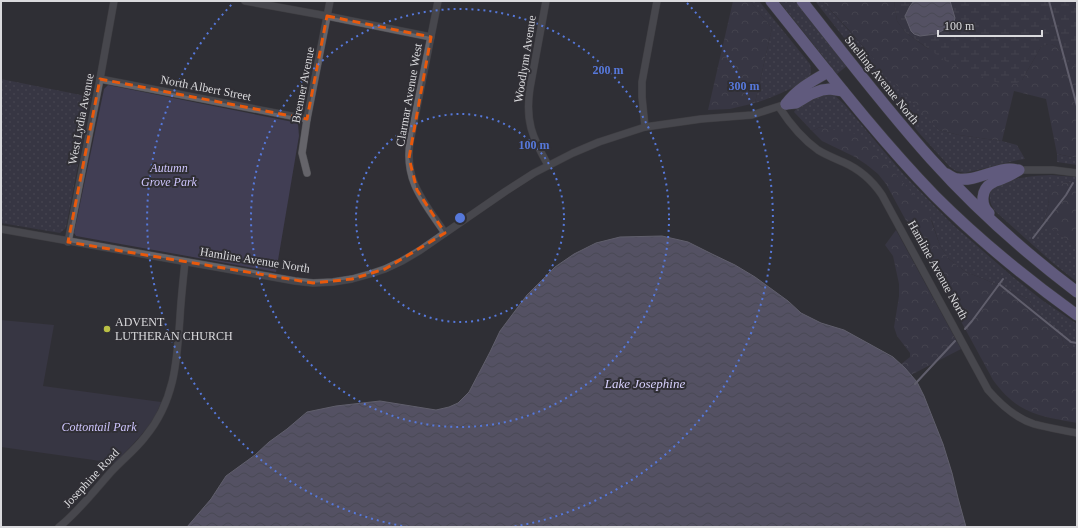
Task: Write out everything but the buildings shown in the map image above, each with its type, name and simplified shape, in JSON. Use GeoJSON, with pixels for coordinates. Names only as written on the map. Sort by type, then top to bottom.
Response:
{"type":"FeatureCollection","features":[{"type":"Feature","properties":{"kind":"highway"},"geometry":{"type":"LineString","coordinates":[[771,1],[843,91],[906,165],[958,218],[996,252],[1077,315]]}},
{"type":"Feature","properties":{"kind":"highway","name":"Snelling Avenue North"},"geometry":{"type":"LineString","coordinates":[[802,1],[916,142],[945,173]]}},
{"type":"Feature","properties":{"kind":"highway"},"geometry":{"type":"LineString","coordinates":[[782,105],[793,94],[813,80],[828,72]]}},
{"type":"Feature","properties":{"kind":"highway"},"geometry":{"type":"LineString","coordinates":[[782,105],[796,103],[822,90],[830,89],[843,91]]}},
{"type":"Feature","properties":{"kind":"highway"},"geometry":{"type":"LineString","coordinates":[[945,173],[957,179],[970,179],[1005,170],[1019,170]]}},
{"type":"Feature","properties":{"kind":"highway"},"geometry":{"type":"LineString","coordinates":[[1019,170],[1005,178],[991,183],[984,190],[982,200],[987,211],[1001,224],[1022,248]]}},
{"type":"Feature","properties":{"kind":"highway"},"geometry":{"type":"LineString","coordinates":[[945,173],[983,212],[1022,248],[1077,292]]}},
{"type":"Feature","properties":{"kind":"street","name":"West Lydia Avenue"},"geometry":{"type":"LineString","coordinates":[[68,242],[114,1]]}},
{"type":"Feature","properties":{"kind":"street"},"geometry":{"type":"LineString","coordinates":[[245,1],[431,37]]}},
{"type":"Feature","properties":{"kind":"street","name":"Brenner Avenue"},"geometry":{"type":"LineString","coordinates":[[307,173],[302,153],[307,119],[330,1]]}},
{"type":"Feature","properties":{"kind":"street","name":"Clarmar Avenue West"},"geometry":{"type":"LineString","coordinates":[[438,1],[410,142],[409,158],[410,169],[417,190],[445,233]]}},
{"type":"Feature","properties":{"kind":"street","name":"Woodlynn Avenue"},"geometry":{"type":"LineString","coordinates":[[546,1],[530,88],[528,113],[534,137],[548,166]]}},
{"type":"Feature","properties":{"kind":"street"},"geometry":{"type":"LineString","coordinates":[[645,127],[642,82],[657,1]]}},
{"type":"Feature","properties":{"kind":"street","name":"North Albert Street"},"geometry":{"type":"LineString","coordinates":[[100,79],[307,119]]}},
{"type":"Feature","properties":{"kind":"street","name":"Hamline Avenue North"},"geometry":{"type":"LineString","coordinates":[[1,229],[295,282],[333,282],[352,279],[385,269],[408,257],[506,191],[548,166],[599,142],[645,127],[701,119],[752,115],[782,105],[794,129],[806,140],[820,151],[860,172],[870,179],[877,188],[988,390],[996,400],[1017,416],[1033,424],[1077,433]]}},
{"type":"Feature","properties":{"kind":"street"},"geometry":{"type":"LineString","coordinates":[[1019,170],[1053,170],[1077,173]]}},
{"type":"Feature","properties":{"kind":"street","name":"Josephine Road"},"geometry":{"type":"LineString","coordinates":[[59,527],[145,438],[163,408],[171,387],[176,364],[185,262]]}},
{"type":"Feature","properties":{"kind":"highlighted area"},"geometry":{"type":"Polygon","coordinates":[[[327,16],[431,37],[409,158],[417,190],[445,233],[385,269],[352,279],[313,283],[68,242],[100,79],[307,119],[327,16]]]}},
{"type":"Feature","properties":{"kind":"green space"},"geometry":{"type":"Polygon","coordinates":[[[733,1],[750,1],[772,28],[755,103],[730,109],[708,110],[733,1]]]}},
{"type":"Feature","properties":{"kind":"green space"},"geometry":{"type":"Polygon","coordinates":[[[750,1],[759,1],[810,64],[811,71],[809,77],[800,84],[775,96],[755,103],[772,28],[750,1]]]}},
{"type":"Feature","properties":{"kind":"green space"},"geometry":{"type":"Polygon","coordinates":[[[779,1],[795,1],[848,65],[837,74],[779,1]]]}},
{"type":"Feature","properties":{"kind":"green space"},"geometry":{"type":"Polygon","coordinates":[[[815,1],[822,1],[939,130],[1017,145],[1025,159],[965,173],[956,171],[950,167],[919,133],[815,1]]]}},
{"type":"Feature","properties":{"kind":"green space"},"geometry":{"type":"Polygon","coordinates":[[[822,1],[894,1],[897,21],[905,32],[927,48],[1022,80],[1041,47],[1048,44],[1056,46],[1069,63],[1075,65],[1077,64],[1077,158],[1057,154],[1046,99],[1014,91],[1002,141],[959,135],[939,130],[908,98],[822,1]]]}},
{"type":"Feature","properties":{"kind":"green space"},"geometry":{"type":"Polygon","coordinates":[[[894,1],[1077,1],[1077,64],[1069,64],[1056,46],[1048,44],[1041,47],[1022,80],[1010,85],[996,82],[950,64],[905,32],[897,21],[894,1]]]}},
{"type":"Feature","properties":{"kind":"green space"},"geometry":{"type":"Polygon","coordinates":[[[1,79],[91,97],[66,228],[60,233],[1,223],[1,79]]]}},
{"type":"Feature","properties":{"kind":"green space","name":"Autumn Grove Park"},"geometry":{"type":"Polygon","coordinates":[[[108,85],[298,123],[299,136],[276,272],[76,236],[74,233],[104,89],[108,85]]]}},
{"type":"Feature","properties":{"kind":"green space"},"geometry":{"type":"Polygon","coordinates":[[[828,94],[834,95],[844,104],[904,175],[953,225],[1013,277],[1042,300],[1077,324],[1077,348],[1075,350],[1064,345],[1061,334],[1036,313],[1028,299],[966,272],[949,259],[940,246],[932,221],[833,130],[820,127],[812,131],[794,112],[810,100],[828,94]]]}},
{"type":"Feature","properties":{"kind":"green space"},"geometry":{"type":"Polygon","coordinates":[[[820,127],[862,135],[928,211],[940,246],[949,259],[966,272],[1028,299],[1036,313],[1061,334],[1064,345],[1075,350],[1077,348],[1077,423],[1030,412],[1020,407],[1002,391],[993,380],[886,184],[878,174],[867,165],[855,157],[822,141],[812,131],[820,127]]]}},
{"type":"Feature","properties":{"kind":"green space"},"geometry":{"type":"Polygon","coordinates":[[[1057,154],[1077,158],[1077,165],[1057,162],[1057,154]]]}},
{"type":"Feature","properties":{"kind":"green space"},"geometry":{"type":"Polygon","coordinates":[[[1051,175],[1077,177],[1077,184],[1066,182],[1049,193],[1048,208],[1043,222],[1077,247],[1077,282],[1053,263],[996,212],[990,201],[991,187],[1006,181],[1021,178],[1051,175]]]}},
{"type":"Feature","properties":{"kind":"green space"},"geometry":{"type":"Polygon","coordinates":[[[1066,182],[1077,184],[1077,247],[1043,223],[1048,208],[1049,193],[1052,189],[1066,182]]]}},
{"type":"Feature","properties":{"kind":"green space"},"geometry":{"type":"Polygon","coordinates":[[[896,230],[961,349],[911,375],[901,364],[910,357],[910,353],[897,336],[894,327],[899,296],[899,284],[893,256],[885,245],[896,230]]]}},
{"type":"Feature","properties":{"kind":"green space","name":"Cottontail Park"},"geometry":{"type":"Polygon","coordinates":[[[1,320],[54,325],[43,386],[161,402],[158,411],[148,427],[115,463],[1,447],[1,320]]]}},
{"type":"Feature","properties":{"kind":"water"},"geometry":{"type":"Polygon","coordinates":[[[914,1],[950,1],[955,18],[953,25],[936,34],[920,36],[914,34],[911,31],[905,16],[914,1]]]}},
{"type":"Feature","properties":{"kind":"water","name":"Lake Josephine"},"geometry":{"type":"Polygon","coordinates":[[[662,236],[688,242],[735,265],[755,277],[788,301],[801,313],[821,323],[844,330],[893,357],[917,382],[924,396],[943,444],[966,527],[187,527],[211,499],[226,476],[255,455],[307,412],[336,406],[380,401],[436,410],[458,403],[469,392],[500,331],[527,295],[555,267],[574,254],[596,243],[620,237],[662,236]]]}},
{"type":"Feature","properties":{"kind":"waterway"},"geometry":{"type":"LineString","coordinates":[[1049,1],[1077,106]]}},
{"type":"Feature","properties":{"kind":"waterway"},"geometry":{"type":"LineString","coordinates":[[1033,238],[1066,195],[1073,183]]}},
{"type":"Feature","properties":{"kind":"waterway"},"geometry":{"type":"LineString","coordinates":[[965,329],[1003,279]]}},
{"type":"Feature","properties":{"kind":"waterway"},"geometry":{"type":"LineString","coordinates":[[999,284],[1071,342],[1077,343]]}},
{"type":"Feature","properties":{"kind":"waterway"},"geometry":{"type":"LineString","coordinates":[[915,384],[955,341]]}},
{"type":"Feature","properties":{"kind":"place","name":"ADVENT LUTHERAN CHURCH"},"geometry":{"type":"Point","coordinates":[107,329]}}]}
